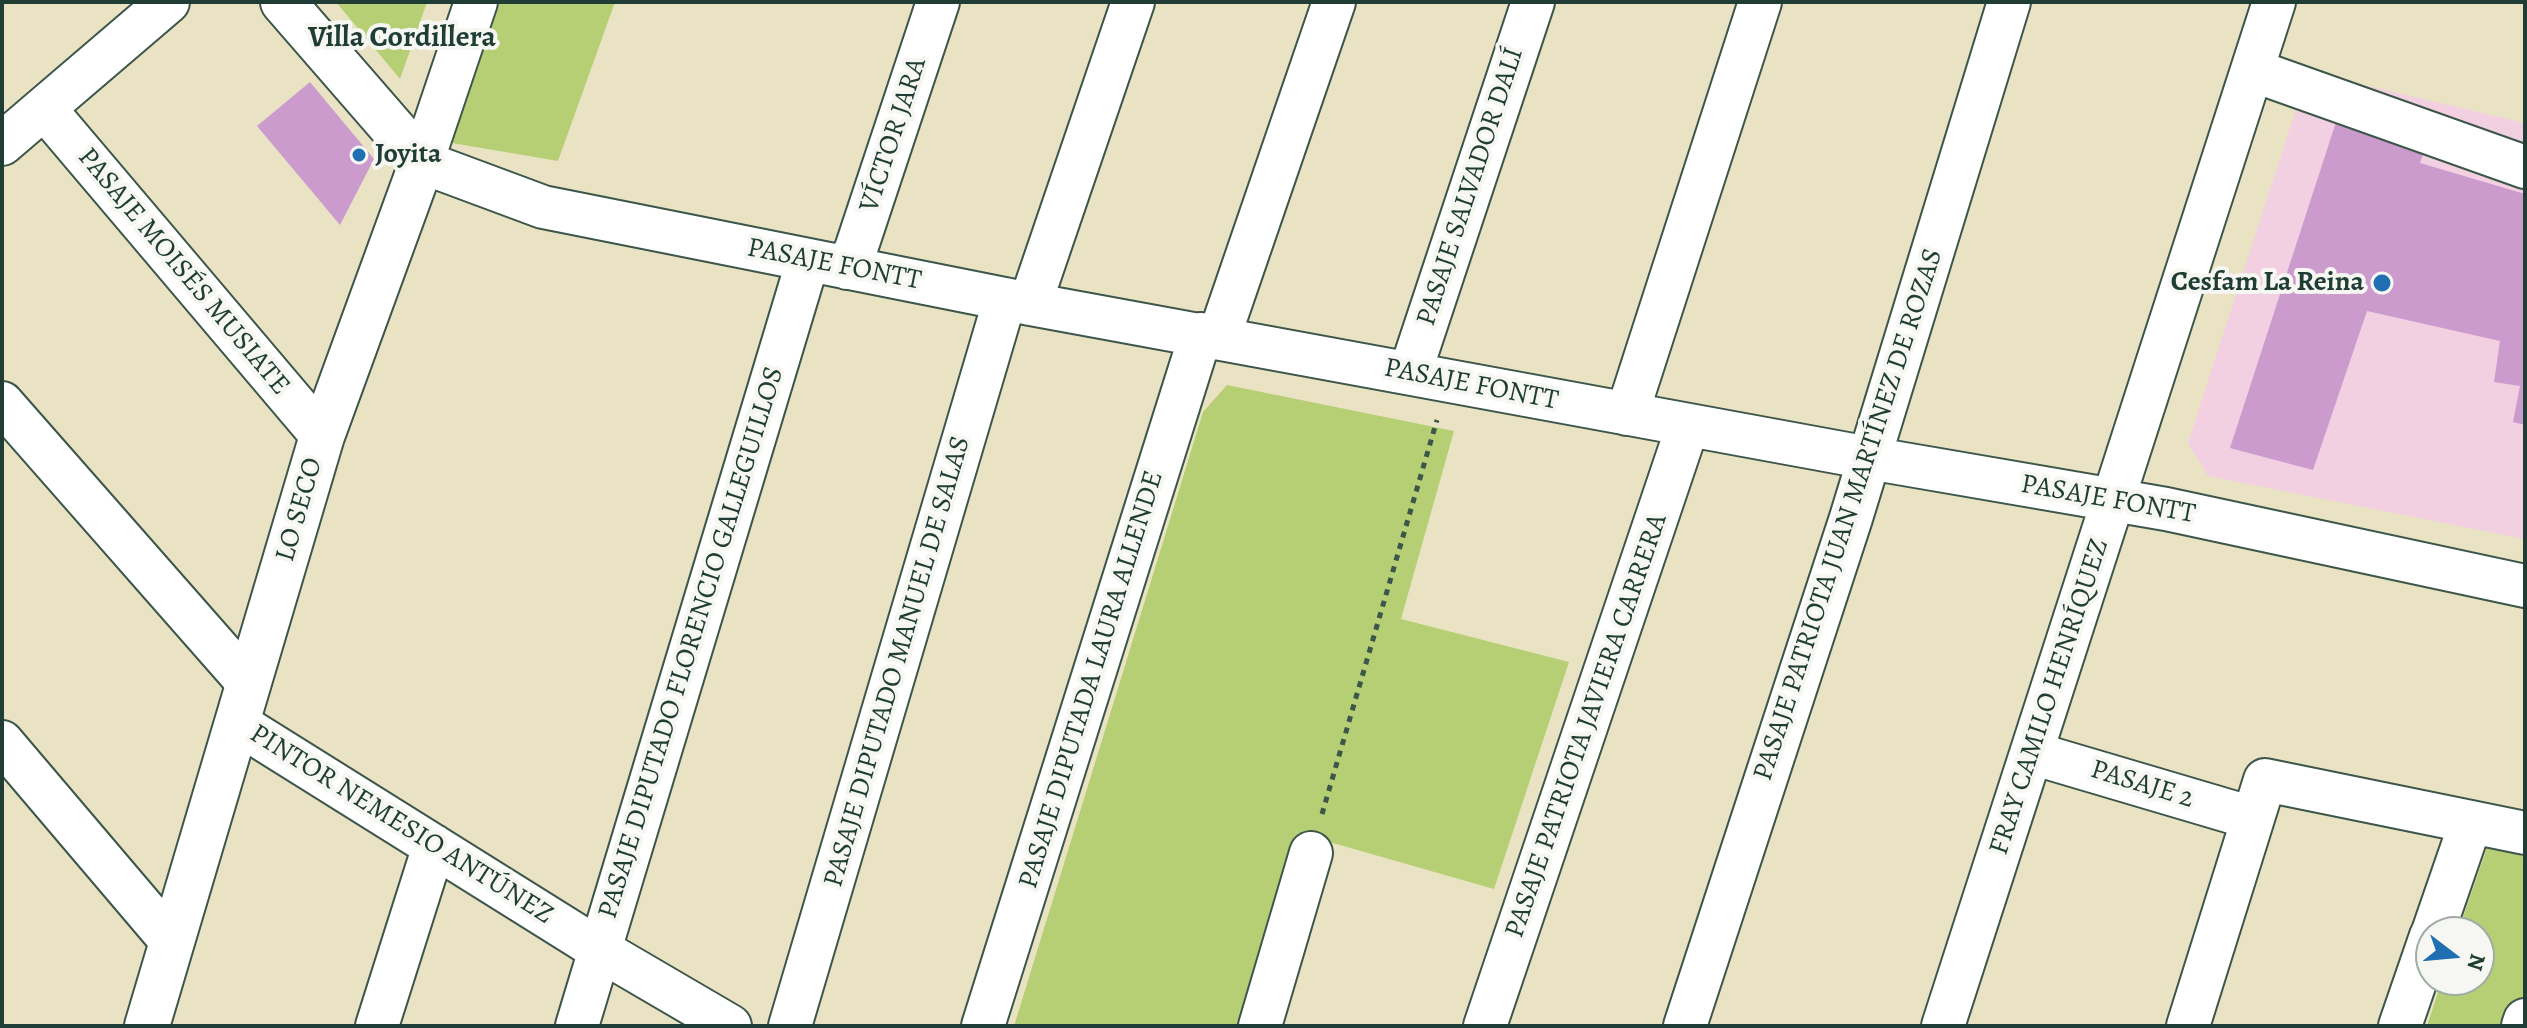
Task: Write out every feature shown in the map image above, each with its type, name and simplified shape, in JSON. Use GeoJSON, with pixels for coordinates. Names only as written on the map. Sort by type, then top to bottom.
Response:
{"type":"FeatureCollection","features":[{"type":"Feature","properties":{"kind":"main road"},"geometry":{"type":"LineString","coordinates":[[283,2],[422,162]]}},
{"type":"Feature","properties":{"kind":"main road","name":"LO SECO"},"geometry":{"type":"LineString","coordinates":[[147,1026],[322,436],[422,162]]}},
{"type":"Feature","properties":{"kind":"street"},"geometry":{"type":"LineString","coordinates":[[2,144],[168,2]]}},
{"type":"Feature","properties":{"kind":"street","name":"LO SECO"},"geometry":{"type":"LineString","coordinates":[[422,162],[476,2]]}},
{"type":"Feature","properties":{"kind":"street","name":"VÍCTOR JARA"},"geometry":{"type":"LineString","coordinates":[[828,264],[861,234],[938,2]]}},
{"type":"Feature","properties":{"kind":"street","name":"PASAJE DIPUTADO MANUEL DE SALAS"},"geometry":{"type":"LineString","coordinates":[[790,1026],[1018,301],[1133,2]]}},
{"type":"Feature","properties":{"kind":"street","name":"PASAJE DIPUTADA LAURA ALLENDE"},"geometry":{"type":"LineString","coordinates":[[983,1026],[1210,335],[1334,2]]}},
{"type":"Feature","properties":{"kind":"street","name":"PASAJE SALVADOR DALÍ"},"geometry":{"type":"LineString","coordinates":[[1430,377],[1533,2]]}},
{"type":"Feature","properties":{"kind":"street"},"geometry":{"type":"LineString","coordinates":[[1627,414],[1760,2]]}},
{"type":"Feature","properties":{"kind":"street","name":"PASAJE PATRIOTA JUAN MARTÍNEZ DE ROZAS"},"geometry":{"type":"LineString","coordinates":[[1685,1026],[1869,458],[2009,2]]}},
{"type":"Feature","properties":{"kind":"street","name":"FRAY CAMILO HENRÍQUEZ"},"geometry":{"type":"LineString","coordinates":[[1943,1026],[2274,2]]}},
{"type":"Feature","properties":{"kind":"street"},"geometry":{"type":"LineString","coordinates":[[2252,70],[2525,167]]}},
{"type":"Feature","properties":{"kind":"street","name":"PASAJE MOISÉS MUSIATE"},"geometry":{"type":"LineString","coordinates":[[44,108],[322,436]]}},
{"type":"Feature","properties":{"kind":"street","name":"PASAJE FONTT"},"geometry":{"type":"LineString","coordinates":[[422,162],[543,207],[1018,301],[1869,458],[2114,499],[2525,586]]}},
{"type":"Feature","properties":{"kind":"street","name":"PASAJE DIPUTADO FLORENCIO GALLEGUILLOS"},"geometry":{"type":"LineString","coordinates":[[577,1026],[828,264]]}},
{"type":"Feature","properties":{"kind":"street","name":"PINTOR NEMESIO ANTÚNEZ"},"geometry":{"type":"LineString","coordinates":[[2,403],[243,703],[434,846],[600,950],[730,1026]]}},
{"type":"Feature","properties":{"kind":"street","name":"PASAJE PATRIOTA JAVIERA CARRERA"},"geometry":{"type":"LineString","coordinates":[[1485,1026],[1688,425]]}},
{"type":"Feature","properties":{"kind":"street"},"geometry":{"type":"LineString","coordinates":[[2,742],[172,942]]}},
{"type":"Feature","properties":{"kind":"street","name":"PASAJE 2"},"geometry":{"type":"LineString","coordinates":[[2032,753],[2252,818]]}},
{"type":"Feature","properties":{"kind":"street"},"geometry":{"type":"LineString","coordinates":[[2188,1026],[2265,780],[2525,833]]}},
{"type":"Feature","properties":{"kind":"street"},"geometry":{"type":"LineString","coordinates":[[2438,916],[2471,822]]}},
{"type":"Feature","properties":{"kind":"street"},"geometry":{"type":"LineString","coordinates":[[377,1026],[434,846]]}},
{"type":"Feature","properties":{"kind":"street"},"geometry":{"type":"LineString","coordinates":[[1260,1026],[1311,853]]}},
{"type":"Feature","properties":{"kind":"street"},"geometry":{"type":"LineString","coordinates":[[2400,1026],[2415,983]]}},
{"type":"Feature","properties":{"kind":"path"},"geometry":{"type":"LineString","coordinates":[[1311,853],[1430,377]]}},
{"type":"Feature","properties":{"kind":"shaded area","name":"Cesfam La Reina"},"geometry":{"type":"Polygon","coordinates":[[[2308,72],[2525,123],[2525,539],[2208,476],[2188,443],[2308,72]]]}},
{"type":"Feature","properties":{"kind":"green space"},"geometry":{"type":"Polygon","coordinates":[[[336,2],[427,2],[400,79],[336,2]]]}},
{"type":"Feature","properties":{"kind":"green space"},"geometry":{"type":"Polygon","coordinates":[[[500,2],[615,2],[558,161],[452,143],[500,2]]]}},
{"type":"Feature","properties":{"kind":"green space"},"geometry":{"type":"Polygon","coordinates":[[[1227,385],[1454,431],[1401,619],[1569,662],[1494,889],[1298,833],[1243,1026],[1014,1026],[1203,412],[1227,385]]]}},
{"type":"Feature","properties":{"kind":"green space"},"geometry":{"type":"Polygon","coordinates":[[[2488,845],[2525,857],[2525,992],[2514,1026],[2427,1026],[2437,996],[2495,996],[2495,916],[2464,916],[2488,845]]]}},
{"type":"Feature","properties":{"kind":"building"},"geometry":{"type":"Polygon","coordinates":[[[310,82],[374,159],[340,225],[257,126],[310,82]]]}},
{"type":"Feature","properties":{"kind":"building"},"geometry":{"type":"Polygon","coordinates":[[[2337,119],[2424,151],[2420,163],[2525,194],[2525,425],[2513,422],[2520,386],[2494,382],[2500,341],[2367,311],[2313,470],[2230,448],[2337,119]]]}},
{"type":"Feature","properties":{"kind":"place","name":"Joyita"},"geometry":{"type":"Point","coordinates":[359,155]}},
{"type":"Feature","properties":{"kind":"place","name":"Cesfam La Reina"},"geometry":{"type":"Point","coordinates":[2382,283]}},
{"type":"Feature","properties":{"kind":"district","name":"Villa Cordillera"},"geometry":{"type":"Point","coordinates":[402,39]}}]}
